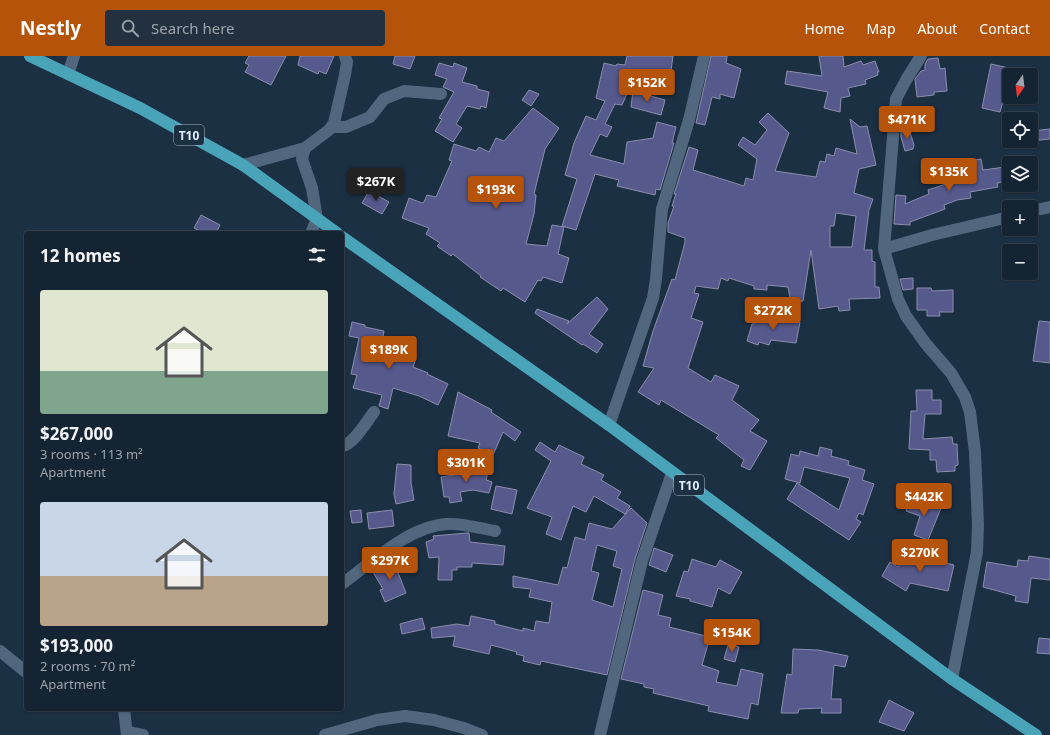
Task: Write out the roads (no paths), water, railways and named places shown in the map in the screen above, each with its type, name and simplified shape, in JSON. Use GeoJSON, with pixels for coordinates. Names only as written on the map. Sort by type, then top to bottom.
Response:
{"type":"FeatureCollection","features":[{"type":"Feature","properties":{"kind":"highway","name":"T10"},"geometry":{"type":"LineString","coordinates":[[30,56],[140,108],[243,165],[334,231]]}},
{"type":"Feature","properties":{"kind":"highway","name":"T10"},"geometry":{"type":"LineString","coordinates":[[344,237],[610,425],[672,473],[952,679],[1036,735]]}},
{"type":"Feature","properties":{"kind":"street"},"geometry":{"type":"LineString","coordinates":[[68,74],[74,56]]}},
{"type":"Feature","properties":{"kind":"street"},"geometry":{"type":"LineString","coordinates":[[332,127],[345,75],[347,62],[345,56]]}},
{"type":"Feature","properties":{"kind":"street"},"geometry":{"type":"LineString","coordinates":[[610,425],[653,298],[662,209],[689,120],[704,56]]}},
{"type":"Feature","properties":{"kind":"street"},"geometry":{"type":"LineString","coordinates":[[920,56],[896,99],[884,249],[898,299],[906,316],[926,344],[951,373],[965,397],[970,412],[978,485],[977,552],[952,679]]}},
{"type":"Feature","properties":{"kind":"street"},"geometry":{"type":"LineString","coordinates":[[243,165],[305,148],[332,127],[346,126],[370,117],[384,99],[404,91],[441,94]]}},
{"type":"Feature","properties":{"kind":"street"},"geometry":{"type":"LineString","coordinates":[[305,148],[302,159],[311,183],[318,219],[312,231]]}},
{"type":"Feature","properties":{"kind":"street"},"geometry":{"type":"LineString","coordinates":[[1038,210],[1050,207]]}},
{"type":"Feature","properties":{"kind":"street"},"geometry":{"type":"LineString","coordinates":[[884,249],[932,235],[1002,219]]}},
{"type":"Feature","properties":{"kind":"street"},"geometry":{"type":"LineString","coordinates":[[344,446],[353,440],[374,412]]}},
{"type":"Feature","properties":{"kind":"street"},"geometry":{"type":"LineString","coordinates":[[600,735],[642,561],[672,473]]}},
{"type":"Feature","properties":{"kind":"street"},"geometry":{"type":"LineString","coordinates":[[344,583],[408,536],[428,527],[446,524],[461,524],[495,531]]}},
{"type":"Feature","properties":{"kind":"street"},"geometry":{"type":"LineString","coordinates":[[0,651],[24,670]]}},
{"type":"Feature","properties":{"kind":"street"},"geometry":{"type":"LineString","coordinates":[[124,711],[127,733],[143,735]]}},
{"type":"Feature","properties":{"kind":"street"},"geometry":{"type":"LineString","coordinates":[[325,735],[376,720],[405,716],[434,720],[464,728],[482,735]]}}]}
